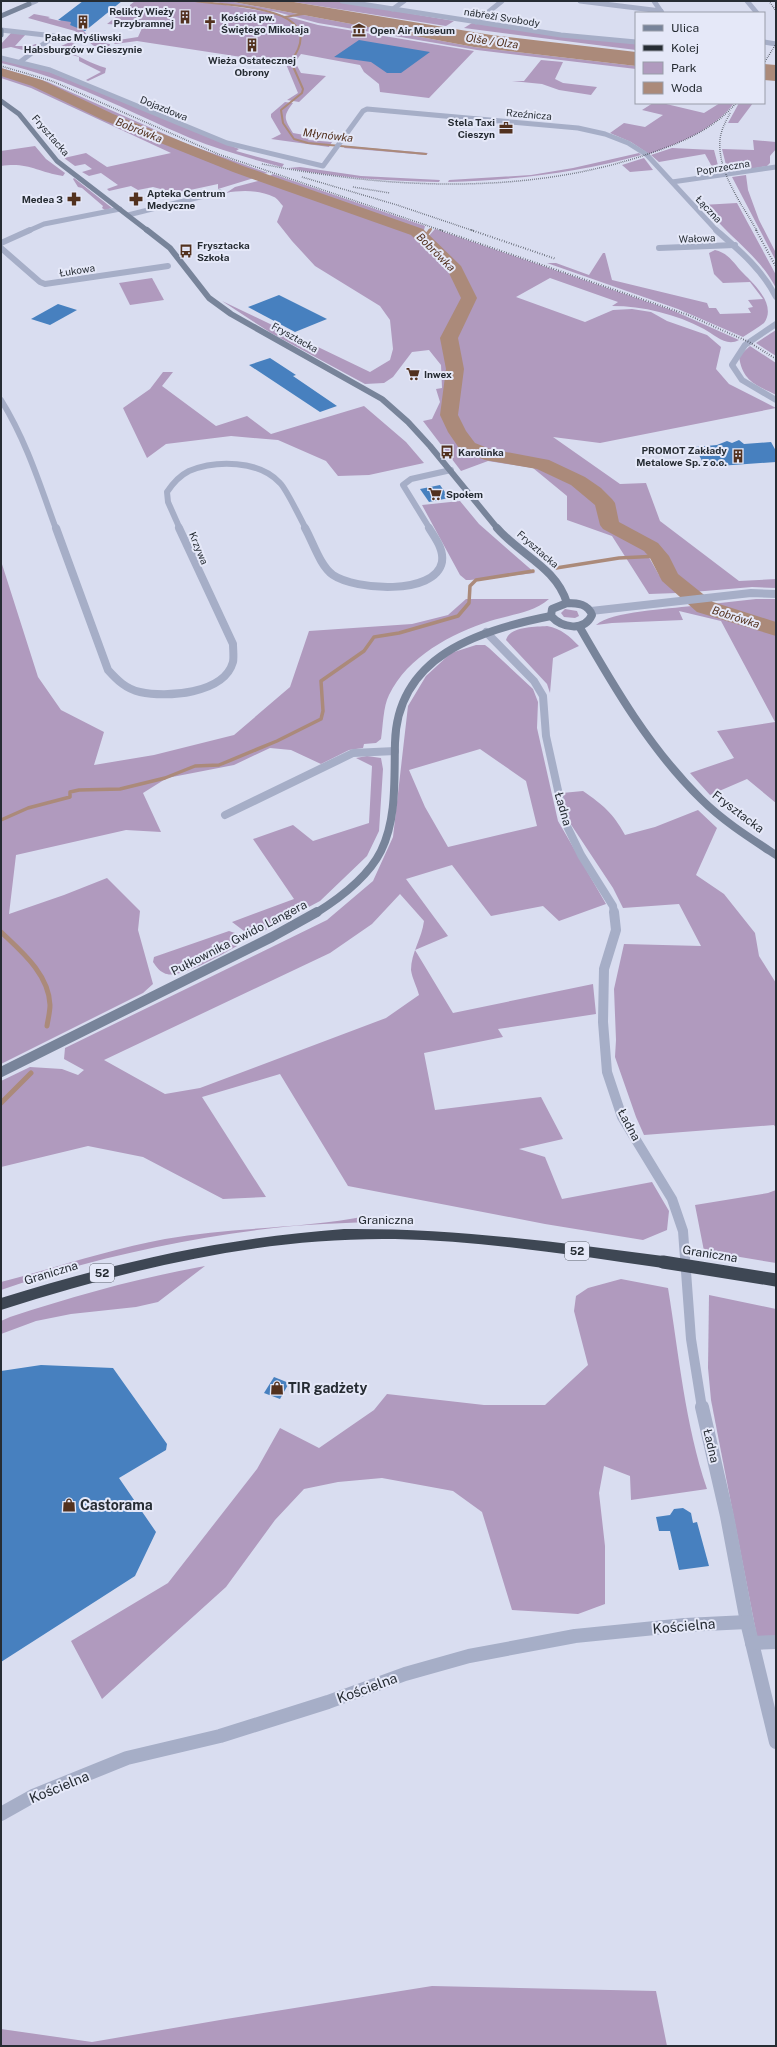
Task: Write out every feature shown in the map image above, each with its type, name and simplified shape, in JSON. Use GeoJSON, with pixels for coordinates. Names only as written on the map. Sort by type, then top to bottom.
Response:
{"type":"FeatureCollection","features":[{"type":"Feature","properties":{"kind":"highway","name":"Graniczna"},"geometry":{"type":"LineString","coordinates":[[1,1304],[66,1283],[144,1263],[235,1246],[311,1238],[394,1234],[491,1240],[663,1262],[776,1280]]}},
{"type":"Feature","properties":{"kind":"street"},"geometry":{"type":"LineString","coordinates":[[1,20],[3,15],[36,1]]}},
{"type":"Feature","properties":{"kind":"street","name":"nábřeží Svobody"},"geometry":{"type":"LineString","coordinates":[[342,1],[561,35],[635,42]]}},
{"type":"Feature","properties":{"kind":"street"},"geometry":{"type":"LineString","coordinates":[[393,9],[404,1]]}},
{"type":"Feature","properties":{"kind":"street"},"geometry":{"type":"LineString","coordinates":[[476,22],[502,1]]}},
{"type":"Feature","properties":{"kind":"street"},"geometry":{"type":"LineString","coordinates":[[580,1],[662,12]]}},
{"type":"Feature","properties":{"kind":"street"},"geometry":{"type":"LineString","coordinates":[[654,1],[662,12]]}},
{"type":"Feature","properties":{"kind":"street"},"geometry":{"type":"LineString","coordinates":[[747,1],[756,12]]}},
{"type":"Feature","properties":{"kind":"street"},"geometry":{"type":"LineString","coordinates":[[1,35],[1,30],[54,36],[20,62]]}},
{"type":"Feature","properties":{"kind":"street"},"geometry":{"type":"LineString","coordinates":[[765,42],[776,44]]}},
{"type":"Feature","properties":{"kind":"street","name":"Dojazdowa"},"geometry":{"type":"LineString","coordinates":[[1,58],[50,70],[227,144],[323,166],[337,146]]}},
{"type":"Feature","properties":{"kind":"street","name":"Frysztacka"},"geometry":{"type":"LineString","coordinates":[[1,101],[19,114],[57,161],[170,248],[209,298],[231,314],[382,399],[408,422],[500,531],[553,576],[564,593],[567,603]]}},
{"type":"Feature","properties":{"kind":"street","name":"Rzeźnicza"},"geometry":{"type":"LineString","coordinates":[[337,146],[363,111],[367,109],[557,125],[592,130],[620,140],[640,150],[672,182]]}},
{"type":"Feature","properties":{"kind":"street","name":"Poprzeczna"},"geometry":{"type":"LineString","coordinates":[[672,182],[776,167]]}},
{"type":"Feature","properties":{"kind":"street","name":"Łączna"},"geometry":{"type":"LineString","coordinates":[[672,182],[708,223],[735,245],[759,270],[776,297]]}},
{"type":"Feature","properties":{"kind":"street"},"geometry":{"type":"LineString","coordinates":[[128,215],[220,192]]}},
{"type":"Feature","properties":{"kind":"street"},"geometry":{"type":"LineString","coordinates":[[1,242],[44,224],[120,209]]}},
{"type":"Feature","properties":{"kind":"street","name":"Wałowa"},"geometry":{"type":"LineString","coordinates":[[659,248],[735,245]]}},
{"type":"Feature","properties":{"kind":"street","name":"Łukowa"},"geometry":{"type":"LineString","coordinates":[[1,248],[40,282],[45,284],[168,266]]}},
{"type":"Feature","properties":{"kind":"street"},"geometry":{"type":"LineString","coordinates":[[776,324],[743,346],[737,352],[732,365],[742,380],[776,400]]}},
{"type":"Feature","properties":{"kind":"street","name":"Krzywa"},"geometry":{"type":"LineString","coordinates":[[1,400],[22,438],[108,670],[111,676],[122,685],[147,695],[185,694],[203,688],[225,675],[235,657],[232,644],[168,502],[167,492],[177,479],[196,470],[219,465],[246,466],[268,472],[280,483],[331,573],[352,584],[386,589],[409,586],[422,581],[433,574],[440,566],[443,557],[440,546],[403,485],[411,479],[450,470]]}},
{"type":"Feature","properties":{"kind":"street"},"geometry":{"type":"LineString","coordinates":[[591,611],[591,618],[579,626],[559,623],[551,616],[552,609],[561,604],[567,603],[584,606],[591,611],[751,593],[776,594]]}},
{"type":"Feature","properties":{"kind":"street","name":"Pułkownika Gwido Langera"},"geometry":{"type":"LineString","coordinates":[[1,1072],[288,927],[335,901],[355,886],[375,862],[387,835],[393,800],[398,714],[405,694],[414,682],[439,656],[470,638],[510,624],[551,616]]}},
{"type":"Feature","properties":{"kind":"street","name":"Frysztacka"},"geometry":{"type":"LineString","coordinates":[[579,626],[627,707],[674,768],[702,799],[776,855]]}},
{"type":"Feature","properties":{"kind":"street","name":"Ładna"},"geometry":{"type":"LineString","coordinates":[[486,632],[534,680],[543,696],[546,736],[565,822],[581,854],[613,906],[616,930],[604,969],[603,1022],[607,1072],[622,1117],[672,1198],[683,1232],[691,1339],[701,1402],[727,1516],[747,1622],[776,1742]]}},
{"type":"Feature","properties":{"kind":"street"},"geometry":{"type":"LineString","coordinates":[[225,815],[353,753],[367,751],[395,751]]}},
{"type":"Feature","properties":{"kind":"street","name":"Kościelna"},"geometry":{"type":"LineString","coordinates":[[1,1814],[33,1796],[127,1758],[220,1736],[328,1702],[405,1674],[469,1656],[575,1636],[684,1625],[747,1622]]}},
{"type":"Feature","properties":{"kind":"street"},"geometry":{"type":"LineString","coordinates":[[752,1643],[776,1642]]}},
{"type":"Feature","properties":{"kind":"green space"},"geometry":{"type":"Polygon","coordinates":[[[135,1],[201,1],[274,13],[318,25],[474,51],[429,98],[380,92],[379,84],[364,72],[360,65],[301,54],[295,62],[301,73],[326,76],[299,102],[287,100],[298,93],[286,64],[137,41],[115,44],[112,41],[138,37],[143,26],[107,24],[121,13],[130,9],[130,5],[135,1]]]}},
{"type":"Feature","properties":{"kind":"green space"},"geometry":{"type":"Polygon","coordinates":[[[208,1],[228,1],[474,47],[635,66],[635,69],[477,50],[318,23],[277,12],[208,1]]]}},
{"type":"Feature","properties":{"kind":"green space"},"geometry":{"type":"Polygon","coordinates":[[[287,1],[337,1],[454,21],[446,26],[287,1]]]}},
{"type":"Feature","properties":{"kind":"green space"},"geometry":{"type":"Polygon","coordinates":[[[78,5],[70,25],[80,26],[92,41],[110,44],[109,47],[94,46],[75,31],[28,18],[34,14],[50,17],[48,18],[60,21],[78,5]]]}},
{"type":"Feature","properties":{"kind":"green space"},"geometry":{"type":"Polygon","coordinates":[[[472,23],[635,44],[635,50],[464,28],[472,23]]]}},
{"type":"Feature","properties":{"kind":"green space"},"geometry":{"type":"Polygon","coordinates":[[[12,32],[26,34],[15,46],[31,46],[40,44],[28,53],[24,53],[27,51],[11,47],[1,49],[1,44],[12,32]]]}},
{"type":"Feature","properties":{"kind":"green space"},"geometry":{"type":"Polygon","coordinates":[[[61,38],[77,45],[66,51],[106,68],[105,73],[88,81],[86,80],[101,72],[79,61],[79,57],[59,51],[52,53],[48,52],[70,42],[54,40],[61,38]]]}},
{"type":"Feature","properties":{"kind":"green space"},"geometry":{"type":"Polygon","coordinates":[[[1,59],[50,72],[239,149],[236,151],[284,164],[282,167],[274,165],[231,153],[200,142],[74,86],[26,69],[1,63],[1,59]]]}},
{"type":"Feature","properties":{"kind":"green space"},"geometry":{"type":"Polygon","coordinates":[[[541,60],[563,62],[555,79],[563,83],[597,87],[591,95],[559,90],[542,84],[512,81],[524,81],[541,60]]]}},
{"type":"Feature","properties":{"kind":"green space"},"geometry":{"type":"Polygon","coordinates":[[[1,68],[48,82],[187,144],[268,173],[254,173],[201,155],[49,85],[1,71],[1,68]]]}},
{"type":"Feature","properties":{"kind":"green space"},"geometry":{"type":"Polygon","coordinates":[[[1,73],[55,93],[167,145],[254,178],[218,189],[218,184],[176,193],[153,187],[138,190],[131,186],[109,191],[107,189],[118,185],[101,173],[89,176],[82,172],[92,169],[85,164],[75,166],[64,158],[86,153],[107,167],[171,153],[31,88],[1,78],[1,73]]]}},
{"type":"Feature","properties":{"kind":"green space"},"geometry":{"type":"Polygon","coordinates":[[[285,102],[293,103],[287,112],[286,118],[293,133],[310,136],[308,140],[332,142],[329,147],[271,139],[281,134],[271,117],[271,114],[285,102]]]}},
{"type":"Feature","properties":{"kind":"green space"},"geometry":{"type":"Polygon","coordinates":[[[651,104],[666,104],[704,113],[718,104],[733,104],[716,121],[706,128],[684,140],[649,154],[631,142],[610,133],[624,123],[645,127],[663,115],[642,110],[651,104]]]}},
{"type":"Feature","properties":{"kind":"green space"},"geometry":{"type":"Polygon","coordinates":[[[738,104],[752,104],[738,123],[728,123],[738,104]]]}},
{"type":"Feature","properties":{"kind":"green space"},"geometry":{"type":"Polygon","coordinates":[[[753,140],[776,142],[776,149],[770,156],[770,163],[767,166],[728,173],[722,149],[754,150],[753,140]]]}},
{"type":"Feature","properties":{"kind":"green space"},"geometry":{"type":"Polygon","coordinates":[[[35,146],[46,159],[65,173],[63,176],[26,166],[1,166],[1,151],[35,146]]]}},
{"type":"Feature","properties":{"kind":"green space"},"geometry":{"type":"Polygon","coordinates":[[[345,146],[428,153],[426,155],[344,148],[345,146]]]}},
{"type":"Feature","properties":{"kind":"green space"},"geometry":{"type":"Polygon","coordinates":[[[672,148],[714,150],[720,173],[716,174],[705,154],[659,162],[651,155],[672,148]]]}},
{"type":"Feature","properties":{"kind":"green space"},"geometry":{"type":"Polygon","coordinates":[[[639,153],[641,155],[593,167],[569,171],[521,177],[448,182],[449,180],[531,175],[573,168],[639,153]]]}},
{"type":"Feature","properties":{"kind":"green space"},"geometry":{"type":"Polygon","coordinates":[[[644,158],[653,170],[630,172],[622,165],[644,158]]]}},
{"type":"Feature","properties":{"kind":"green space"},"geometry":{"type":"Polygon","coordinates":[[[300,167],[361,176],[440,180],[439,182],[401,181],[326,174],[288,168],[300,167]]]}},
{"type":"Feature","properties":{"kind":"green space"},"geometry":{"type":"Polygon","coordinates":[[[273,174],[425,226],[423,234],[414,227],[268,177],[273,174]]]}},
{"type":"Feature","properties":{"kind":"green space"},"geometry":{"type":"Polygon","coordinates":[[[746,175],[748,190],[759,220],[776,253],[776,261],[732,177],[746,175]]]}},
{"type":"Feature","properties":{"kind":"green space"},"geometry":{"type":"Polygon","coordinates":[[[74,178],[112,208],[105,210],[102,208],[103,206],[82,188],[78,187],[73,179],[74,178]]]}},
{"type":"Feature","properties":{"kind":"green space"},"geometry":{"type":"Polygon","coordinates":[[[262,180],[417,233],[439,256],[454,275],[463,292],[464,299],[444,337],[443,349],[449,369],[441,415],[449,430],[467,448],[485,457],[543,468],[577,484],[602,505],[601,524],[615,528],[643,547],[659,575],[677,593],[649,594],[612,536],[567,520],[567,496],[533,468],[488,461],[461,471],[423,421],[432,419],[440,402],[436,389],[442,388],[441,365],[429,350],[412,352],[393,377],[384,383],[365,384],[271,333],[222,301],[370,372],[390,360],[393,349],[390,320],[380,306],[315,266],[277,222],[283,206],[277,199],[257,192],[238,191],[226,193],[235,187],[262,180]]]}},
{"type":"Feature","properties":{"kind":"green space"},"geometry":{"type":"Polygon","coordinates":[[[737,203],[776,275],[776,288],[762,267],[712,215],[717,214],[713,210],[709,210],[702,205],[737,203]]]}},
{"type":"Feature","properties":{"kind":"green space"},"geometry":{"type":"Polygon","coordinates":[[[435,229],[674,311],[739,340],[734,342],[725,341],[704,329],[671,315],[636,307],[612,306],[618,302],[550,278],[516,297],[585,322],[613,310],[632,309],[651,312],[667,321],[707,335],[721,347],[716,369],[729,384],[776,408],[600,443],[553,437],[620,484],[646,483],[660,521],[739,581],[776,579],[776,588],[752,587],[693,592],[675,574],[656,546],[618,524],[603,493],[574,475],[540,459],[496,453],[472,445],[460,428],[455,413],[460,379],[454,337],[473,297],[459,267],[428,237],[435,229]]]}},
{"type":"Feature","properties":{"kind":"green space"},"geometry":{"type":"Polygon","coordinates":[[[715,250],[720,251],[731,259],[758,289],[766,302],[768,309],[764,323],[743,337],[678,309],[547,263],[556,263],[589,275],[603,253],[605,253],[612,280],[707,303],[709,308],[716,308],[720,314],[751,313],[748,308],[753,307],[748,300],[763,299],[750,282],[723,283],[714,274],[709,253],[715,250]]]}},
{"type":"Feature","properties":{"kind":"green space"},"geometry":{"type":"Polygon","coordinates":[[[152,278],[164,300],[130,305],[119,283],[152,278]]]}},
{"type":"Feature","properties":{"kind":"green space"},"geometry":{"type":"Polygon","coordinates":[[[776,330],[776,356],[756,343],[776,330]]]}},
{"type":"Feature","properties":{"kind":"green space"},"geometry":{"type":"Polygon","coordinates":[[[750,346],[776,363],[776,395],[756,385],[743,371],[739,356],[750,346]]]}},
{"type":"Feature","properties":{"kind":"green space"},"geometry":{"type":"Polygon","coordinates":[[[163,372],[173,372],[162,386],[216,426],[247,416],[271,434],[364,406],[406,442],[424,463],[369,475],[338,476],[326,461],[278,440],[231,436],[166,444],[147,458],[123,408],[150,389],[163,372]]]}},
{"type":"Feature","properties":{"kind":"green space"},"geometry":{"type":"Polygon","coordinates":[[[460,501],[479,524],[535,573],[470,580],[466,580],[460,575],[422,505],[460,501]]]}},
{"type":"Feature","properties":{"kind":"green space"},"geometry":{"type":"Polygon","coordinates":[[[1,561],[38,677],[61,710],[104,732],[94,765],[154,755],[234,735],[290,687],[309,631],[412,624],[448,615],[466,599],[549,599],[528,611],[475,626],[432,648],[419,658],[397,681],[389,695],[384,711],[381,739],[376,743],[364,744],[363,748],[349,750],[321,764],[291,750],[270,748],[234,765],[167,778],[143,793],[161,832],[126,830],[16,855],[9,914],[107,878],[140,911],[138,930],[153,984],[143,993],[1,1064],[1,561]]]}},
{"type":"Feature","properties":{"kind":"green space"},"geometry":{"type":"Polygon","coordinates":[[[756,599],[776,599],[776,625],[711,604],[756,599]]]}},
{"type":"Feature","properties":{"kind":"green space"},"geometry":{"type":"Polygon","coordinates":[[[692,606],[776,634],[776,803],[747,779],[710,795],[690,773],[734,758],[717,731],[775,722],[721,621],[679,611],[683,620],[596,625],[604,620],[627,614],[692,606]]]}},
{"type":"Feature","properties":{"kind":"green space"},"geometry":{"type":"Polygon","coordinates":[[[565,609],[577,611],[579,616],[575,618],[564,617],[561,613],[565,609]]]}},
{"type":"Feature","properties":{"kind":"green space"},"geometry":{"type":"Polygon","coordinates":[[[547,626],[565,633],[579,646],[553,658],[550,693],[547,684],[506,640],[508,635],[512,632],[524,628],[547,626]]]}},
{"type":"Feature","properties":{"kind":"green space"},"geometry":{"type":"Polygon","coordinates":[[[476,645],[485,645],[533,689],[538,702],[537,728],[558,821],[606,904],[559,921],[543,906],[491,916],[452,865],[406,879],[448,936],[415,950],[453,1013],[593,984],[596,1014],[498,1029],[503,1037],[424,1053],[435,1110],[541,1097],[563,1139],[519,1149],[545,1157],[562,1199],[652,1182],[669,1211],[667,1230],[643,1240],[545,1224],[348,1186],[280,1074],[202,1097],[266,1197],[223,1199],[143,1157],[88,1146],[1,1167],[1,1081],[30,1067],[62,1069],[78,1075],[84,1070],[64,1059],[65,1048],[327,920],[373,881],[393,837],[408,706],[426,676],[451,653],[476,645]],[[480,749],[409,770],[425,807],[448,847],[537,826],[526,781],[480,749]],[[400,894],[372,924],[330,953],[104,1060],[165,1094],[200,1088],[386,1018],[419,995],[411,970],[424,921],[400,894]]]}},
{"type":"Feature","properties":{"kind":"green space"},"geometry":{"type":"Polygon","coordinates":[[[367,756],[381,758],[383,769],[379,831],[367,856],[320,901],[260,933],[248,934],[232,922],[294,899],[253,839],[293,825],[313,841],[369,823],[372,766],[356,758],[367,756]]]}},
{"type":"Feature","properties":{"kind":"green space"},"geometry":{"type":"Polygon","coordinates":[[[583,791],[607,810],[625,835],[655,827],[698,810],[717,828],[696,875],[724,894],[755,933],[759,956],[776,983],[776,1128],[774,1125],[644,1135],[636,1117],[615,1057],[616,1040],[614,989],[624,944],[701,946],[679,904],[623,908],[613,888],[568,820],[562,793],[583,791]]]}},
{"type":"Feature","properties":{"kind":"green space"},"geometry":{"type":"Polygon","coordinates":[[[229,931],[238,934],[239,940],[237,946],[200,966],[171,974],[161,971],[153,962],[154,957],[229,931]]]}},
{"type":"Feature","properties":{"kind":"green space"},"geometry":{"type":"Polygon","coordinates":[[[776,1190],[776,1263],[704,1251],[695,1205],[768,1193],[776,1190]]]}},
{"type":"Feature","properties":{"kind":"green space"},"geometry":{"type":"Polygon","coordinates":[[[367,1216],[390,1221],[290,1226],[192,1240],[96,1261],[1,1290],[1,1282],[144,1243],[190,1235],[317,1223],[367,1216]]]}},
{"type":"Feature","properties":{"kind":"green space"},"geometry":{"type":"Polygon","coordinates":[[[205,1266],[158,1302],[136,1307],[71,1314],[36,1321],[1,1334],[1,1321],[10,1317],[106,1288],[205,1266]]]}},
{"type":"Feature","properties":{"kind":"green space"},"geometry":{"type":"Polygon","coordinates":[[[621,1279],[668,1288],[688,1415],[699,1464],[707,1489],[631,1500],[630,1476],[604,1466],[599,1493],[605,1546],[605,1604],[578,1614],[512,1610],[482,1512],[453,1491],[382,1478],[338,1482],[304,1489],[275,1520],[226,1587],[102,1699],[71,1641],[168,1583],[257,1469],[280,1428],[319,1448],[374,1410],[387,1394],[484,1405],[545,1405],[588,1365],[574,1311],[576,1296],[588,1288],[621,1279]]]}},
{"type":"Feature","properties":{"kind":"green space"},"geometry":{"type":"Polygon","coordinates":[[[709,1295],[776,1309],[776,1636],[757,1637],[711,1400],[708,1368],[709,1295]]]}},
{"type":"Feature","properties":{"kind":"green space"},"geometry":{"type":"Polygon","coordinates":[[[432,1986],[656,1991],[667,2046],[1,2046],[1,2029],[92,2042],[432,1986]]]}},
{"type":"Feature","properties":{"kind":"water","name":"Olše / Olza"},"geometry":{"type":"Polygon","coordinates":[[[228,1],[288,1],[491,35],[635,52],[635,66],[474,47],[228,1]]]}},
{"type":"Feature","properties":{"kind":"water"},"geometry":{"type":"Polygon","coordinates":[[[765,64],[776,65],[776,81],[765,80],[765,64]]]}},
{"type":"Feature","properties":{"kind":"building"},"geometry":{"type":"Polygon","coordinates":[[[83,1],[122,1],[85,31],[70,25],[71,22],[58,20],[83,1]]]}},
{"type":"Feature","properties":{"kind":"building"},"geometry":{"type":"Polygon","coordinates":[[[359,40],[430,52],[401,73],[387,73],[371,62],[334,57],[359,40]]]}},
{"type":"Feature","properties":{"kind":"building"},"geometry":{"type":"Polygon","coordinates":[[[279,295],[327,319],[295,332],[248,307],[279,295]]]}},
{"type":"Feature","properties":{"kind":"building"},"geometry":{"type":"Polygon","coordinates":[[[58,304],[77,310],[50,325],[31,319],[58,304]]]}},
{"type":"Feature","properties":{"kind":"building"},"geometry":{"type":"Polygon","coordinates":[[[270,358],[296,375],[293,376],[337,406],[320,412],[249,365],[270,358]]]}},
{"type":"Feature","properties":{"kind":"building","name":"PROMOT Zakłady Metalowe Sp. z o.o."},"geometry":{"type":"Polygon","coordinates":[[[739,440],[744,444],[771,442],[776,451],[776,462],[705,467],[695,447],[717,445],[727,441],[732,443],[739,440]]]}},
{"type":"Feature","properties":{"kind":"building","name":"Społem"},"geometry":{"type":"Polygon","coordinates":[[[440,485],[449,498],[429,502],[420,489],[440,485]]]}},
{"type":"Feature","properties":{"kind":"building","name":"Castorama"},"geometry":{"type":"Polygon","coordinates":[[[41,1365],[113,1368],[167,1444],[166,1450],[119,1478],[156,1532],[135,1576],[1,1662],[1,1371],[41,1365]]]}},
{"type":"Feature","properties":{"kind":"building","name":"TIR gadżety"},"geometry":{"type":"Polygon","coordinates":[[[274,1377],[289,1383],[280,1399],[264,1393],[274,1377]]]}},
{"type":"Feature","properties":{"kind":"building"},"geometry":{"type":"Polygon","coordinates":[[[683,1508],[691,1513],[693,1523],[697,1522],[709,1566],[679,1570],[670,1531],[659,1531],[656,1517],[670,1515],[674,1509],[683,1508]]]}},
{"type":"Feature","properties":{"kind":"waterway","name":"Młynówka"},"geometry":{"type":"LineString","coordinates":[[195,1],[250,7],[270,12],[287,19],[298,29],[300,43],[291,61]]}},
{"type":"Feature","properties":{"kind":"waterway"},"geometry":{"type":"LineString","coordinates":[[285,17],[303,14]]}},
{"type":"Feature","properties":{"kind":"waterway","name":"Młynówka"},"geometry":{"type":"LineString","coordinates":[[292,64],[303,89],[302,93],[281,110],[283,123],[294,139],[308,143],[426,154]]}},
{"type":"Feature","properties":{"kind":"waterway","name":"Bobrówka"},"geometry":{"type":"LineString","coordinates":[[1,72],[37,83],[108,117],[238,169],[417,232],[455,269],[469,298],[449,338],[455,369],[449,415],[457,432],[468,447],[485,454],[542,464],[578,481],[594,492],[605,503],[610,525],[651,547],[659,556],[669,577],[705,607],[776,629]]}},
{"type":"Feature","properties":{"kind":"waterway","name":"Młynówka"},"geometry":{"type":"LineString","coordinates":[[424,238],[430,230]]}},
{"type":"Feature","properties":{"kind":"waterway"},"geometry":{"type":"LineString","coordinates":[[556,568],[619,558],[659,556]]}},
{"type":"Feature","properties":{"kind":"waterway"},"geometry":{"type":"LineString","coordinates":[[1,820],[28,808],[70,797],[70,792],[79,790],[120,789],[165,778],[195,766],[219,765],[277,741],[321,719],[323,711],[321,681],[364,651],[374,637],[399,633],[458,616],[469,603],[470,586],[476,580],[533,571]]}},
{"type":"Feature","properties":{"kind":"waterway"},"geometry":{"type":"LineString","coordinates":[[1,932],[33,964],[45,983],[50,1005],[47,1026]]}},
{"type":"Feature","properties":{"kind":"waterway"},"geometry":{"type":"LineString","coordinates":[[1,1103],[31,1073]]}},
{"type":"Feature","properties":{"kind":"railway"},"geometry":{"type":"LineString","coordinates":[[769,1],[776,11]]}},
{"type":"Feature","properties":{"kind":"railway"},"geometry":{"type":"LineString","coordinates":[[765,61],[776,44]]}},
{"type":"Feature","properties":{"kind":"railway"},"geometry":{"type":"LineString","coordinates":[[1,66],[52,81],[218,154],[443,231]]}},
{"type":"Feature","properties":{"kind":"railway"},"geometry":{"type":"LineString","coordinates":[[262,164],[359,179],[408,183],[458,184],[507,182],[556,176],[604,167],[675,144],[708,127],[735,104]]}},
{"type":"Feature","properties":{"kind":"railway"},"geometry":{"type":"LineString","coordinates":[[730,113],[720,139],[722,164],[738,199],[757,231]]}},
{"type":"Feature","properties":{"kind":"railway"},"geometry":{"type":"LineString","coordinates":[[302,177],[397,205],[474,231]]}},
{"type":"Feature","properties":{"kind":"railway"},"geometry":{"type":"LineString","coordinates":[[353,187],[390,193]]}},
{"type":"Feature","properties":{"kind":"railway"},"geometry":{"type":"LineString","coordinates":[[440,230],[688,315],[749,342],[776,359]]}},
{"type":"Feature","properties":{"kind":"railway"},"geometry":{"type":"LineString","coordinates":[[471,230],[556,259]]}},
{"type":"Feature","properties":{"kind":"railway"},"geometry":{"type":"LineString","coordinates":[[756,230],[776,267]]}},
{"type":"Feature","properties":{"kind":"place","name":"Relikty Wieży Przybramnej"},"geometry":{"type":"Point","coordinates":[185,17]}},
{"type":"Feature","properties":{"kind":"place","name":"Pałac Myśliwski Habsburgów w Cieszynie"},"geometry":{"type":"Point","coordinates":[83,22]}},
{"type":"Feature","properties":{"kind":"place","name":"Kościół pw. Świętego Mikołaja"},"geometry":{"type":"Point","coordinates":[210,23]}},
{"type":"Feature","properties":{"kind":"place","name":"Open Air Museum"},"geometry":{"type":"Point","coordinates":[359,30]}},
{"type":"Feature","properties":{"kind":"place","name":"Wieża Ostatecznej Obrony"},"geometry":{"type":"Point","coordinates":[252,45]}},
{"type":"Feature","properties":{"kind":"place","name":"Stela Taxi Cieszyn"},"geometry":{"type":"Point","coordinates":[506,128]}},
{"type":"Feature","properties":{"kind":"place","name":"Medea 3"},"geometry":{"type":"Point","coordinates":[74,199]}},
{"type":"Feature","properties":{"kind":"place","name":"Apteka Centrum Medyczne"},"geometry":{"type":"Point","coordinates":[136,199]}},
{"type":"Feature","properties":{"kind":"place","name":"Frysztacka Szkoła"},"geometry":{"type":"Point","coordinates":[186,251]}},
{"type":"Feature","properties":{"kind":"place","name":"Inwex"},"geometry":{"type":"Point","coordinates":[413,374]}},
{"type":"Feature","properties":{"kind":"place","name":"Karolinka"},"geometry":{"type":"Point","coordinates":[447,452]}},
{"type":"Feature","properties":{"kind":"place","name":"PROMOT Zakłady Metalowe Sp. z o.o."},"geometry":{"type":"Point","coordinates":[738,456]}},
{"type":"Feature","properties":{"kind":"place","name":"Społem"},"geometry":{"type":"Point","coordinates":[435,494]}},
{"type":"Feature","properties":{"kind":"place","name":"TIR gadżety"},"geometry":{"type":"Point","coordinates":[277,1388]}},
{"type":"Feature","properties":{"kind":"place","name":"Castorama"},"geometry":{"type":"Point","coordinates":[69,1505]}}]}
